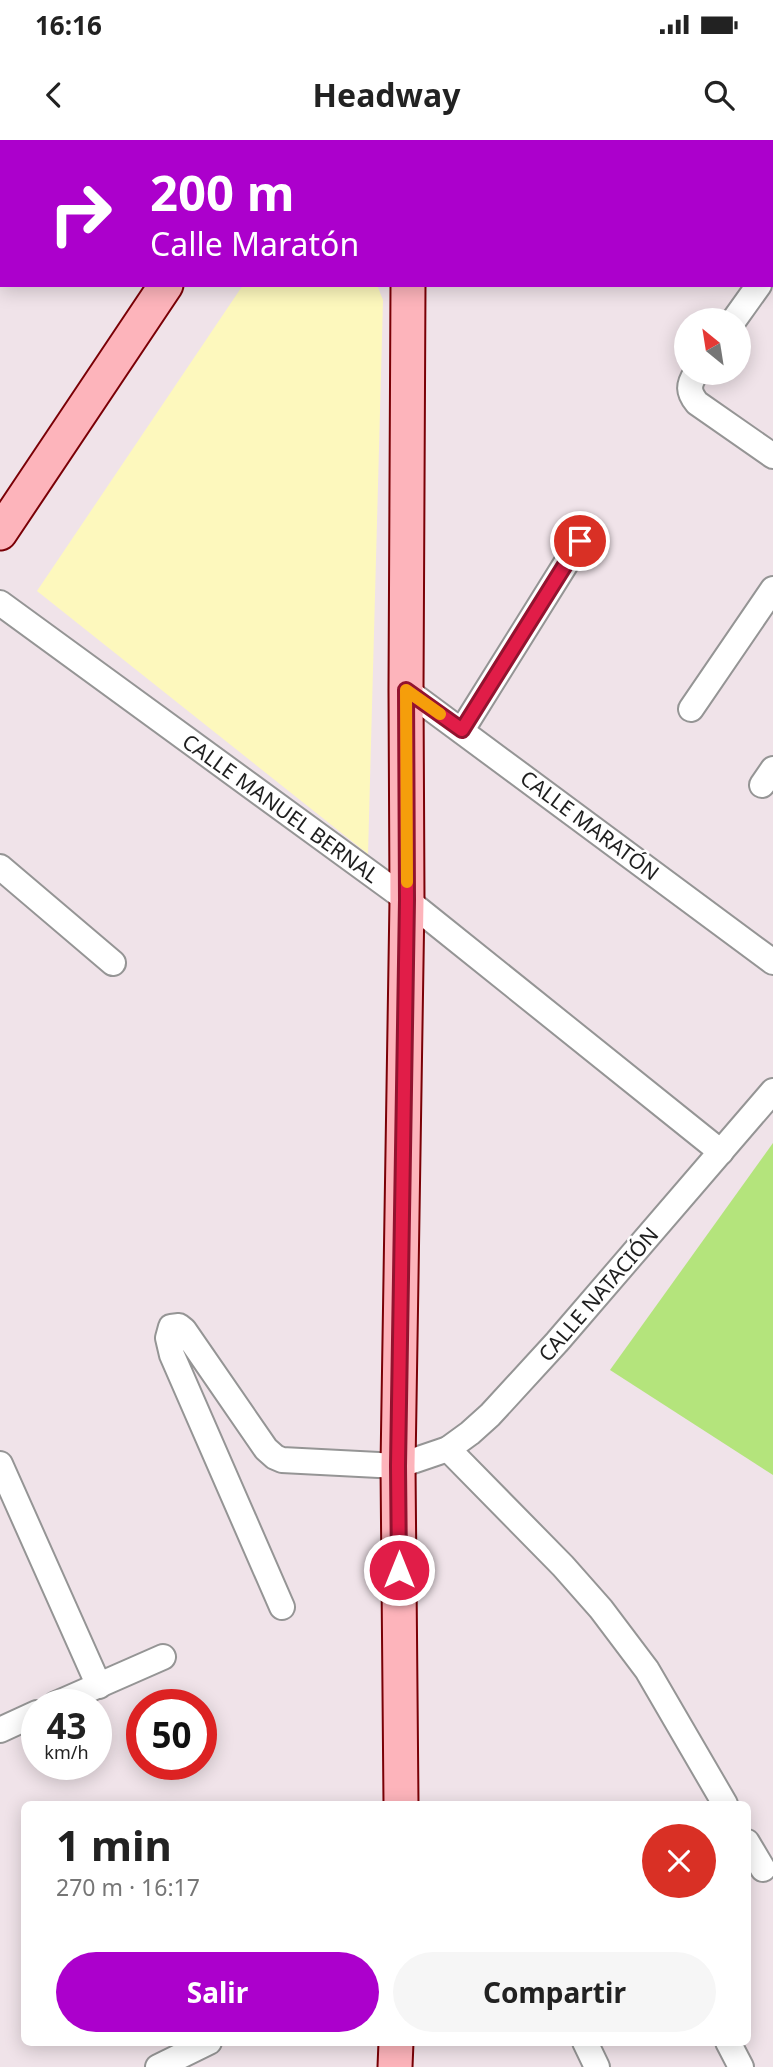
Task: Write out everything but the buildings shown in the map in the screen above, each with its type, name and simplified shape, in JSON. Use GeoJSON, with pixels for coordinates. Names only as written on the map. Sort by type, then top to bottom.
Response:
{"type":"FeatureCollection","features":[{"type":"Feature","properties":{"kind":"main road"},"geometry":{"type":"LineString","coordinates":[[0,533],[165,287]]}},
{"type":"Feature","properties":{"kind":"main road"},"geometry":{"type":"LineString","coordinates":[[402,1801],[398,1466],[407,900],[408,287]]}},
{"type":"Feature","properties":{"kind":"main road"},"geometry":{"type":"LineString","coordinates":[[395,2067],[396,2046]]}},
{"type":"Feature","properties":{"kind":"street"},"geometry":{"type":"LineString","coordinates":[[743,308],[759,287]]}},
{"type":"Feature","properties":{"kind":"street"},"geometry":{"type":"LineString","coordinates":[[692,385],[691,393],[697,403],[773,456]]}},
{"type":"Feature","properties":{"kind":"street"},"geometry":{"type":"LineString","coordinates":[[462,730],[580,541]]}},
{"type":"Feature","properties":{"kind":"street"},"geometry":{"type":"LineString","coordinates":[[691,709],[773,589]]}},
{"type":"Feature","properties":{"kind":"street","name":"CALLE MANUEL BERNAL"},"geometry":{"type":"LineString","coordinates":[[0,603],[407,900],[721,1152]]}},
{"type":"Feature","properties":{"kind":"street","name":"CALLE MARATÓN"},"geometry":{"type":"LineString","coordinates":[[406,690],[773,962]]}},
{"type":"Feature","properties":{"kind":"street"},"geometry":{"type":"LineString","coordinates":[[0,867],[113,963]]}},
{"type":"Feature","properties":{"kind":"street","name":"CALLE NATACIÓN"},"geometry":{"type":"LineString","coordinates":[[398,1466],[448,1449],[490,1415],[557,1342],[773,1091]]}},
{"type":"Feature","properties":{"kind":"street"},"geometry":{"type":"LineString","coordinates":[[282,1607],[172,1356],[168,1333],[171,1327],[175,1325],[184,1330],[266,1449],[275,1457],[282,1460],[398,1466]]}},
{"type":"Feature","properties":{"kind":"street"},"geometry":{"type":"LineString","coordinates":[[448,1449],[563,1566],[601,1609],[648,1670],[723,1801]]}},
{"type":"Feature","properties":{"kind":"street"},"geometry":{"type":"LineString","coordinates":[[0,1464],[99,1686]]}},
{"type":"Feature","properties":{"kind":"street"},"geometry":{"type":"LineString","coordinates":[[92,1689],[163,1657]]}},
{"type":"Feature","properties":{"kind":"street"},"geometry":{"type":"LineString","coordinates":[[0,1730],[21,1720]]}},
{"type":"Feature","properties":{"kind":"street"},"geometry":{"type":"LineString","coordinates":[[751,1849],[763,1869]]}},
{"type":"Feature","properties":{"kind":"street"},"geometry":{"type":"LineString","coordinates":[[158,2067],[201,2046]]}},
{"type":"Feature","properties":{"kind":"street"},"geometry":{"type":"LineString","coordinates":[[587,2046],[597,2067]]}},
{"type":"Feature","properties":{"kind":"street"},"geometry":{"type":"LineString","coordinates":[[730,2046],[741,2067]]}},
{"type":"Feature","properties":{"kind":"shaded area"},"geometry":{"type":"Polygon","coordinates":[[[242,287],[378,287],[383,300],[368,854],[37,591],[242,287]]]}},
{"type":"Feature","properties":{"kind":"green space"},"geometry":{"type":"Polygon","coordinates":[[[773,1143],[773,1475],[610,1370],[773,1143]]]}},
{"type":"Feature","properties":{"kind":"slow traffic"},"geometry":{"type":"LineString","coordinates":[[407,882],[406,690],[440,714]]}},
{"type":"Feature","properties":{"kind":"route"},"geometry":{"type":"LineString","coordinates":[[399,1570],[398,1466],[407,900],[406,690],[462,730],[580,541]]}}]}
